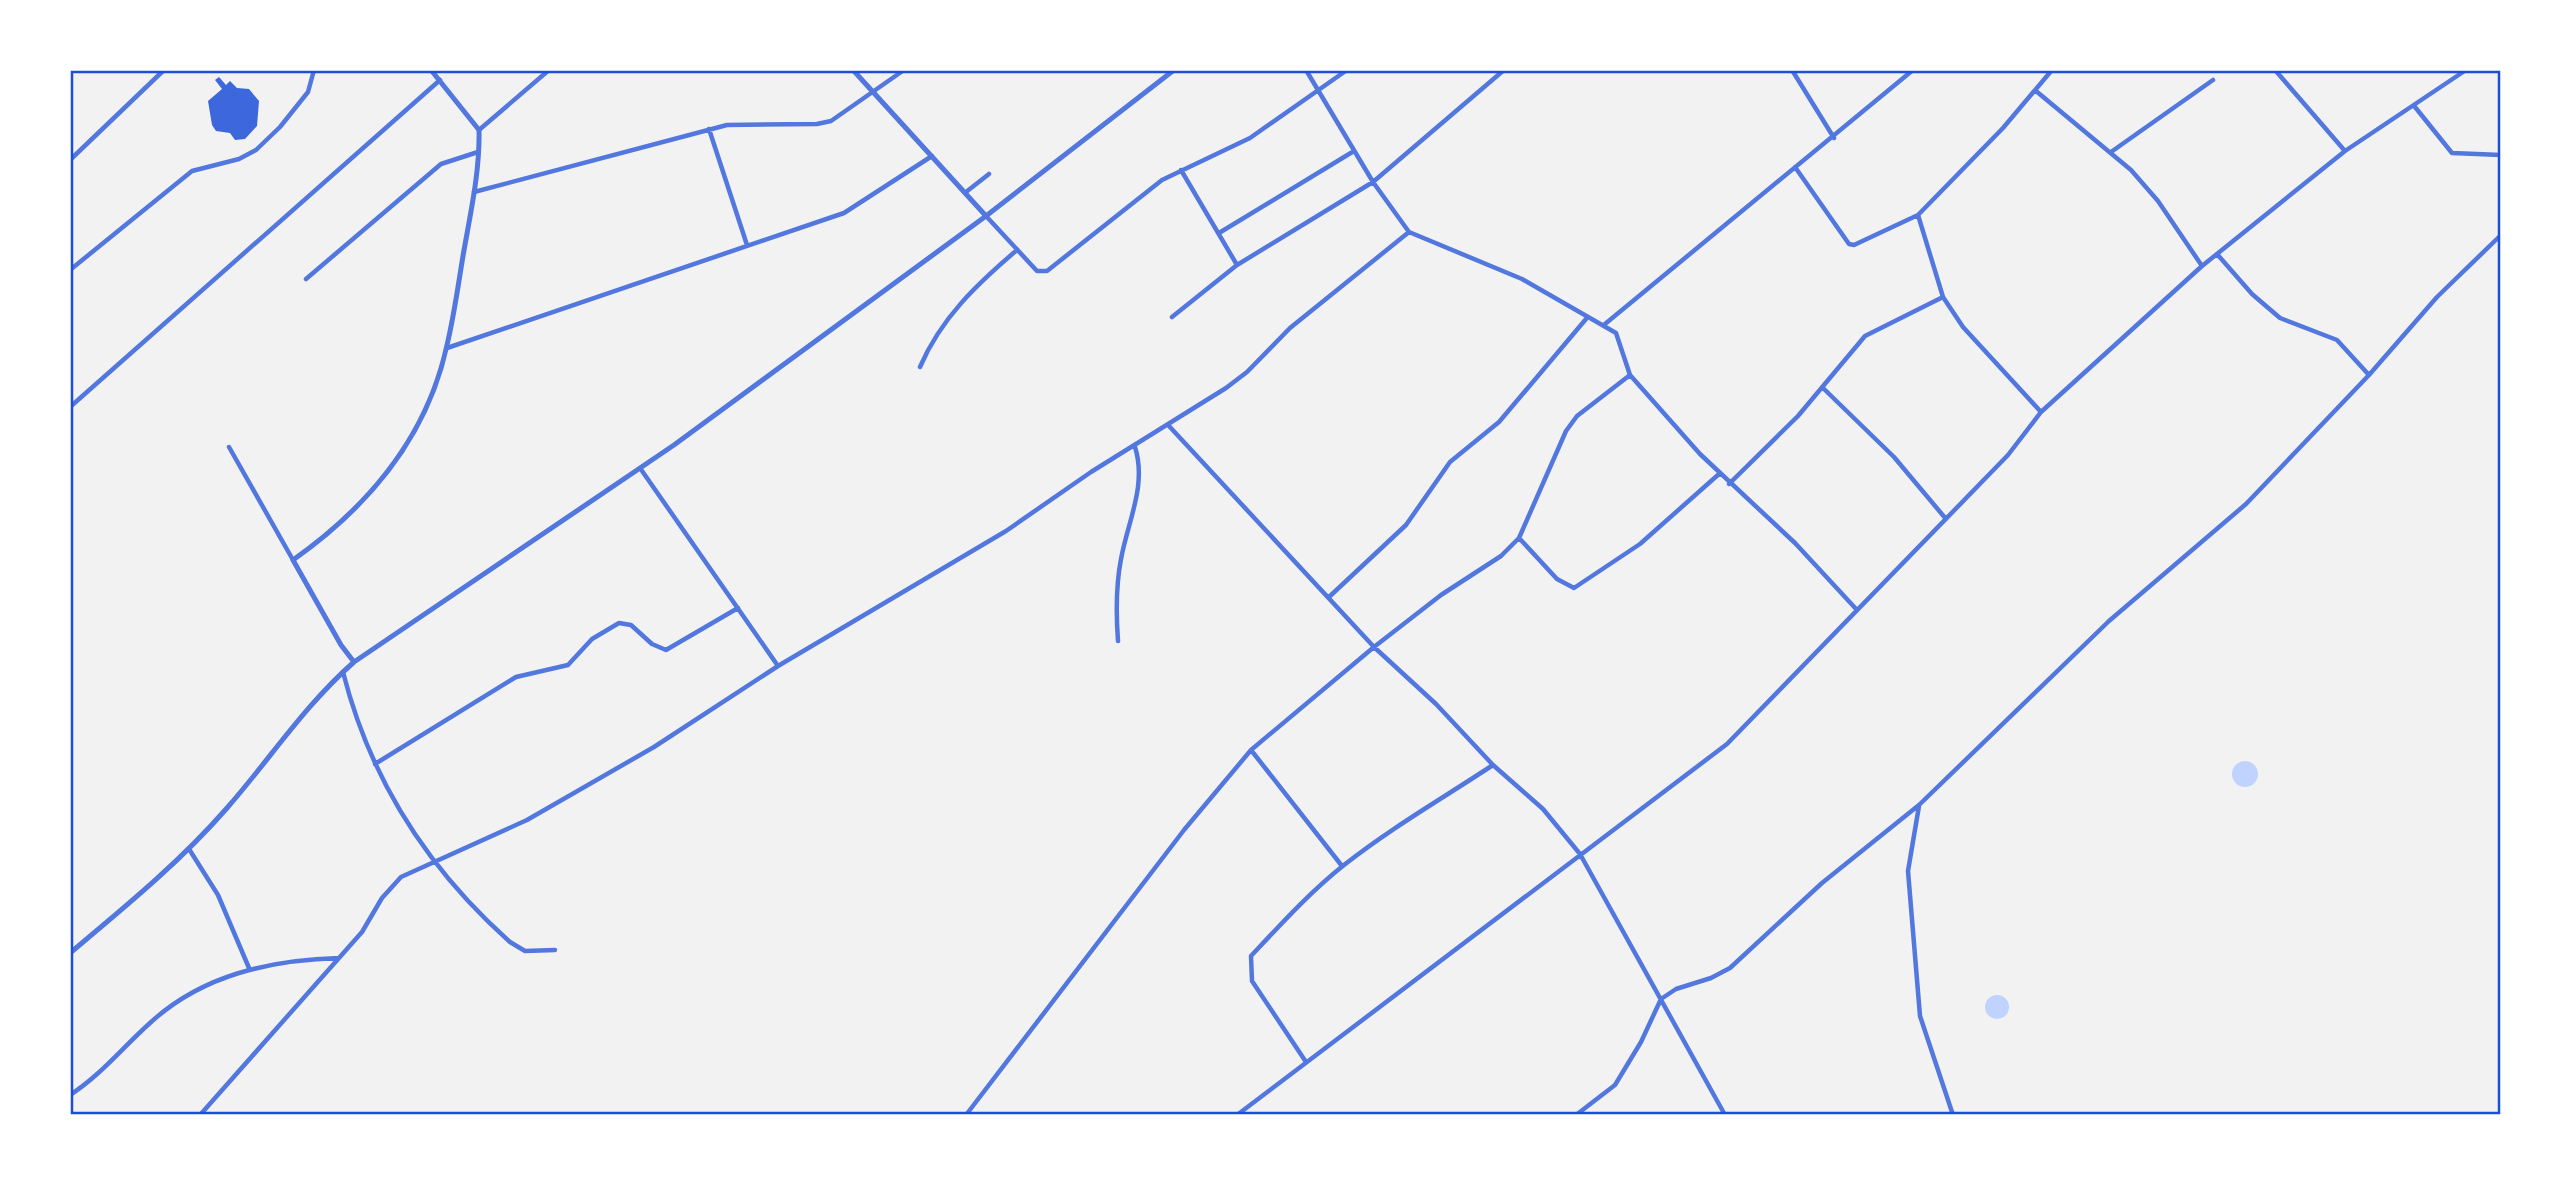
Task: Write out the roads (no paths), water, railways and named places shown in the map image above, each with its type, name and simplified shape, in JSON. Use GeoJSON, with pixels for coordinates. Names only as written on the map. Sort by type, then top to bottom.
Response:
{"type":"FeatureCollection","features":[{"type":"Feature","properties":{"kind":"street"},"geometry":{"type":"LineString","coordinates":[[70,160],[164,70]]}},
{"type":"Feature","properties":{"kind":"street"},"geometry":{"type":"LineString","coordinates":[[70,271],[192,171],[239,159],[256,150],[280,127],[308,92],[314,70]]}},
{"type":"Feature","properties":{"kind":"street"},"geometry":{"type":"LineString","coordinates":[[293,560],[359,507],[395,465],[425,410],[447,348],[474,192],[479,130],[431,70]]}},
{"type":"Feature","properties":{"kind":"street"},"geometry":{"type":"LineString","coordinates":[[479,130],[548,70]]}},
{"type":"Feature","properties":{"kind":"street"},"geometry":{"type":"LineString","coordinates":[[853,70],[1037,271],[1047,271],[1145,192],[1181,170],[1250,138],[1347,70]]}},
{"type":"Feature","properties":{"kind":"street"},"geometry":{"type":"LineString","coordinates":[[474,192],[709,129],[752,123],[817,124],[831,121],[875,93],[904,70]]}},
{"type":"Feature","properties":{"kind":"street"},"geometry":{"type":"LineString","coordinates":[[70,953],[189,849],[228,807],[314,701],[354,662],[640,468],[986,216],[1174,70]]}},
{"type":"Feature","properties":{"kind":"street"},"geometry":{"type":"LineString","coordinates":[[1306,70],[1317,93],[1373,182],[1409,232],[1522,279],[1586,319],[1605,324],[1616,333],[1623,345],[1630,375],[1719,474],[1795,543],[1857,610]]}},
{"type":"Feature","properties":{"kind":"street"},"geometry":{"type":"LineString","coordinates":[[1172,317],[1237,265],[1373,182],[1504,70]]}},
{"type":"Feature","properties":{"kind":"street"},"geometry":{"type":"LineString","coordinates":[[1792,70],[1834,138]]}},
{"type":"Feature","properties":{"kind":"street"},"geometry":{"type":"LineString","coordinates":[[1605,324],[1834,138],[1913,70]]}},
{"type":"Feature","properties":{"kind":"street"},"geometry":{"type":"LineString","coordinates":[[1795,167],[1849,244],[1918,215],[2036,91],[2052,70]]}},
{"type":"Feature","properties":{"kind":"street"},"geometry":{"type":"LineString","coordinates":[[2275,70],[2345,151]]}},
{"type":"Feature","properties":{"kind":"street"},"geometry":{"type":"LineString","coordinates":[[1237,1115],[1727,744],[2008,455],[2041,412],[2202,266],[2345,151],[2415,107],[2466,70]]}},
{"type":"Feature","properties":{"kind":"street"},"geometry":{"type":"LineString","coordinates":[[70,407],[440,80]]}},
{"type":"Feature","properties":{"kind":"street"},"geometry":{"type":"LineString","coordinates":[[2111,152],[2213,80]]}},
{"type":"Feature","properties":{"kind":"street"},"geometry":{"type":"LineString","coordinates":[[2036,91],[2111,152],[2158,201],[2202,266]]}},
{"type":"Feature","properties":{"kind":"street"},"geometry":{"type":"LineString","coordinates":[[2415,107],[2452,153],[2501,155]]}},
{"type":"Feature","properties":{"kind":"street"},"geometry":{"type":"LineString","coordinates":[[709,129],[747,245]]}},
{"type":"Feature","properties":{"kind":"street"},"geometry":{"type":"LineString","coordinates":[[1219,233],[1354,151]]}},
{"type":"Feature","properties":{"kind":"street"},"geometry":{"type":"LineString","coordinates":[[306,279],[441,164],[478,152]]}},
{"type":"Feature","properties":{"kind":"street"},"geometry":{"type":"LineString","coordinates":[[447,348],[844,213],[933,155]]}},
{"type":"Feature","properties":{"kind":"street"},"geometry":{"type":"LineString","coordinates":[[1181,170],[1237,265]]}},
{"type":"Feature","properties":{"kind":"street"},"geometry":{"type":"LineString","coordinates":[[966,192],[989,174]]}},
{"type":"Feature","properties":{"kind":"street"},"geometry":{"type":"LineString","coordinates":[[1918,215],[1943,297],[1963,327],[2041,412]]}},
{"type":"Feature","properties":{"kind":"street"},"geometry":{"type":"LineString","coordinates":[[200,1115],[362,932],[391,887],[401,877],[527,820],[654,747],[778,666],[1006,531],[1091,472],[1169,426],[1247,372],[1290,328],[1409,232]]}},
{"type":"Feature","properties":{"kind":"street"},"geometry":{"type":"LineString","coordinates":[[1576,1115],[1615,1085],[1641,1042],[1661,999],[1676,989],[1712,978],[1730,968],[1822,883],[1919,805],[2109,621],[2246,504],[2369,375],[2437,297],[2501,235]]}},
{"type":"Feature","properties":{"kind":"street"},"geometry":{"type":"LineString","coordinates":[[920,367],[936,334],[957,306],[1017,250]]}},
{"type":"Feature","properties":{"kind":"street"},"geometry":{"type":"LineString","coordinates":[[2217,254],[2252,294],[2280,318],[2337,340],[2369,375]]}},
{"type":"Feature","properties":{"kind":"street"},"geometry":{"type":"LineString","coordinates":[[1729,484],[1823,388],[1866,336],[1943,297]]}},
{"type":"Feature","properties":{"kind":"street"},"geometry":{"type":"LineString","coordinates":[[1329,597],[1406,525],[1450,462],[1499,422],[1586,319]]}},
{"type":"Feature","properties":{"kind":"street"},"geometry":{"type":"LineString","coordinates":[[966,1115],[1184,830],[1251,750],[1303,703],[1441,595],[1501,556],[1519,538],[1566,431],[1577,416],[1630,375]]}},
{"type":"Feature","properties":{"kind":"street"},"geometry":{"type":"LineString","coordinates":[[1823,388],[1894,457],[1946,519]]}},
{"type":"Feature","properties":{"kind":"street"},"geometry":{"type":"LineString","coordinates":[[1169,426],[1374,647],[1436,704],[1493,765],[1543,809],[1580,854],[1725,1115]]}},
{"type":"Feature","properties":{"kind":"street"},"geometry":{"type":"LineString","coordinates":[[229,447],[341,645],[354,662]]}},
{"type":"Feature","properties":{"kind":"street"},"geometry":{"type":"LineString","coordinates":[[1118,640],[1116,619],[1121,560],[1138,486],[1140,464],[1135,447]]}},
{"type":"Feature","properties":{"kind":"street"},"geometry":{"type":"LineString","coordinates":[[640,468],[778,666]]}},
{"type":"Feature","properties":{"kind":"street"},"geometry":{"type":"LineString","coordinates":[[1519,538],[1558,579],[1574,588],[1640,544],[1719,474]]}},
{"type":"Feature","properties":{"kind":"street"},"geometry":{"type":"LineString","coordinates":[[375,764],[516,677],[568,665],[592,639],[619,623],[631,625],[652,644],[666,650],[738,608]]}},
{"type":"Feature","properties":{"kind":"street"},"geometry":{"type":"LineString","coordinates":[[343,671],[375,764],[399,812],[432,861],[509,942],[525,951],[555,950]]}},
{"type":"Feature","properties":{"kind":"street"},"geometry":{"type":"LineString","coordinates":[[1251,750],[1342,866]]}},
{"type":"Feature","properties":{"kind":"street"},"geometry":{"type":"LineString","coordinates":[[1306,1062],[1252,981],[1251,956],[1298,906],[1342,866],[1430,804],[1493,765]]}},
{"type":"Feature","properties":{"kind":"street"},"geometry":{"type":"LineString","coordinates":[[1919,805],[1908,871],[1920,1016],[1953,1115]]}},
{"type":"Feature","properties":{"kind":"street"},"geometry":{"type":"LineString","coordinates":[[189,849],[218,895],[249,968]]}},
{"type":"Feature","properties":{"kind":"street"},"geometry":{"type":"LineString","coordinates":[[70,1095],[110,1065],[166,1009],[222,978],[249,968],[285,961],[339,958]]}},
{"type":"Feature","properties":{"kind":"water"},"geometry":{"type":"Polygon","coordinates":[[[2245,761],[2254,765],[2258,774],[2254,783],[2245,787],[2236,783],[2232,774],[2236,765],[2245,761]]]}},
{"type":"Feature","properties":{"kind":"water"},"geometry":{"type":"Polygon","coordinates":[[[1997,995],[2006,998],[2009,1007],[2006,1016],[1997,1019],[1988,1016],[1985,1007],[1988,998],[1997,995]]]}}]}
